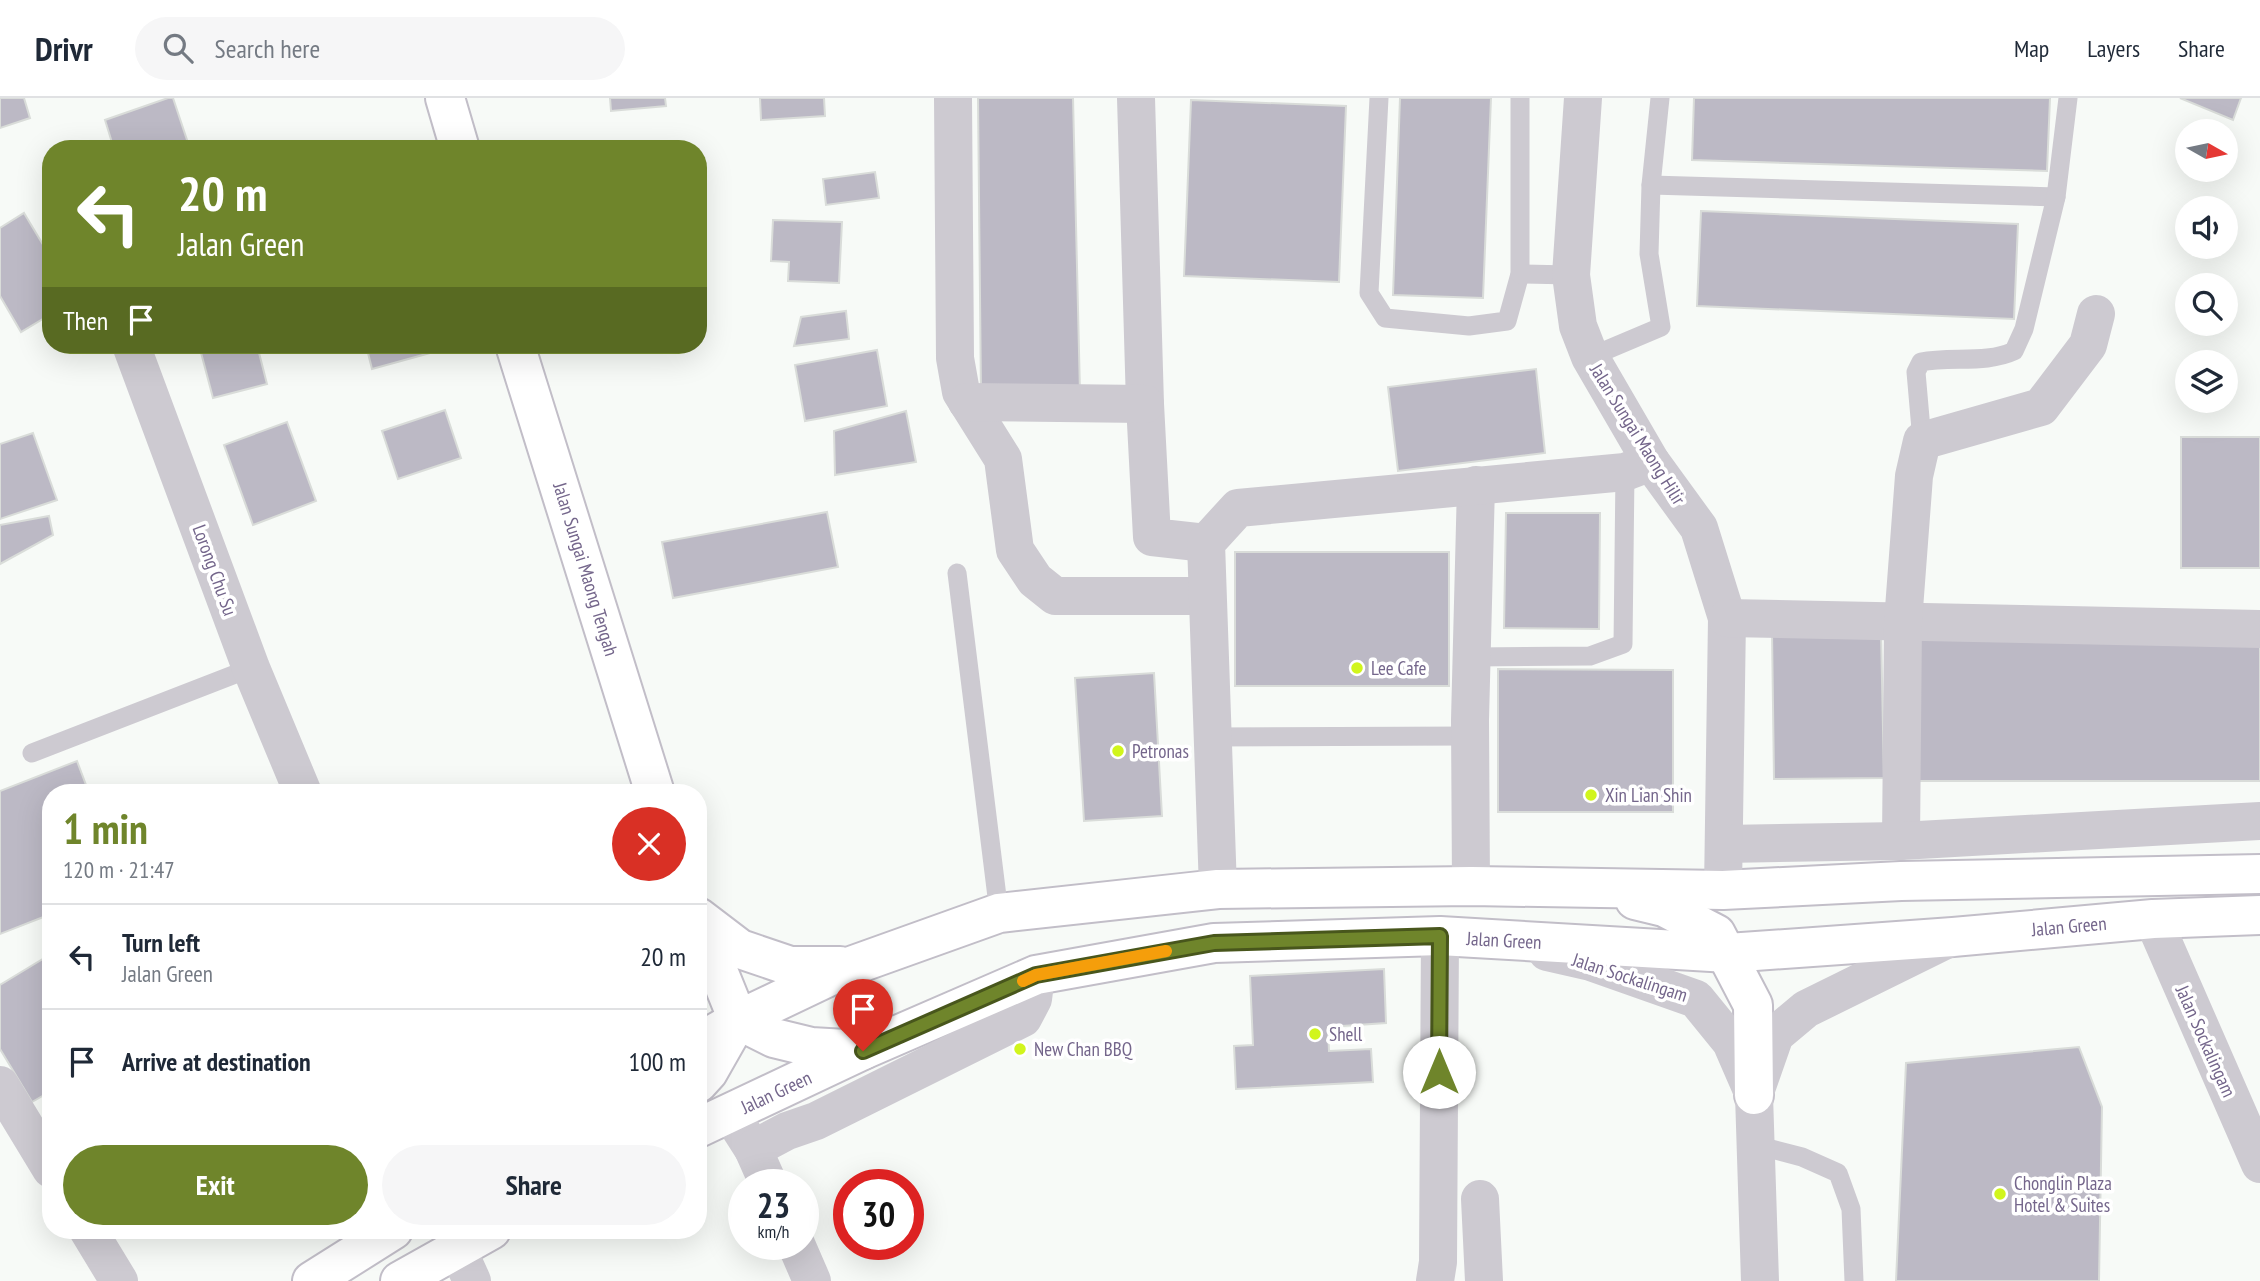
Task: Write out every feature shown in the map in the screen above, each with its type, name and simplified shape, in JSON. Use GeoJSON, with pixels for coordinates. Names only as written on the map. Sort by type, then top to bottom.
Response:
{"type":"FeatureCollection","features":[{"type":"Feature","properties":{"kind":"main road"},"geometry":{"type":"LineString","coordinates":[[445,98],[457,140]]}},
{"type":"Feature","properties":{"kind":"main road","name":"Jalan Sungai Maong Tengah"},"geometry":{"type":"LineString","coordinates":[[518,354],[652,784]]}},
{"type":"Feature","properties":{"kind":"main road"},"geometry":{"type":"LineString","coordinates":[[707,1038],[850,966],[999,913],[1218,889],[1471,886],[1723,890],[1901,881],[2260,874]]}},
{"type":"Feature","properties":{"kind":"main road"},"geometry":{"type":"LineString","coordinates":[[1582,888],[1664,907],[1716,934],[1753,1005],[1754,1095]]}},
{"type":"Feature","properties":{"kind":"main road","name":"Jalan Green"},"geometry":{"type":"LineString","coordinates":[[715,1121],[863,1051],[1036,975],[1214,943],[1440,936],[1728,953],[2153,919],[2260,915]]}},
{"type":"Feature","properties":{"kind":"main road"},"geometry":{"type":"LineString","coordinates":[[707,925],[740,949],[790,967],[850,966]]}},
{"type":"Feature","properties":{"kind":"main road"},"geometry":{"type":"LineString","coordinates":[[707,942],[738,1020],[774,1038],[811,1047],[863,1051]]}},
{"type":"Feature","properties":{"kind":"main road"},"geometry":{"type":"LineString","coordinates":[[707,1073],[738,1020]]}},
{"type":"Feature","properties":{"kind":"main road"},"geometry":{"type":"LineString","coordinates":[[312,1281],[379,1239]]}},
{"type":"Feature","properties":{"kind":"main road"},"geometry":{"type":"LineString","coordinates":[[400,1281],[464,1265],[484,1239]]}},
{"type":"Feature","properties":{"kind":"street"},"geometry":{"type":"LineString","coordinates":[[953,98],[955,358],[961,392],[1003,459],[1014,551],[1035,580],[1055,596],[1207,596]]}},
{"type":"Feature","properties":{"kind":"street"},"geometry":{"type":"LineString","coordinates":[[1136,98],[1153,596]]}},
{"type":"Feature","properties":{"kind":"street","name":"Jalan Sungai Maong Hilir"},"geometry":{"type":"LineString","coordinates":[[1583,98],[1571,275],[1578,326],[1638,467],[1699,528],[1727,618],[1723,890]]}},
{"type":"Feature","properties":{"kind":"street"},"geometry":{"type":"LineString","coordinates":[[1900,841],[1903,622],[1914,476],[1922,441],[2041,407],[2088,345],[2096,314]]}},
{"type":"Feature","properties":{"kind":"street","name":"Lorong Chu Su"},"geometry":{"type":"LineString","coordinates":[[134,354],[251,668],[299,784]]}},
{"type":"Feature","properties":{"kind":"street"},"geometry":{"type":"LineString","coordinates":[[967,402],[1145,404]]}},
{"type":"Feature","properties":{"kind":"street"},"geometry":{"type":"LineString","coordinates":[[1218,889],[1206,543],[1238,508],[1638,467]]}},
{"type":"Feature","properties":{"kind":"street"},"geometry":{"type":"LineString","coordinates":[[1471,886],[1476,485]]}},
{"type":"Feature","properties":{"kind":"street"},"geometry":{"type":"LineString","coordinates":[[1152,537],[1206,543]]}},
{"type":"Feature","properties":{"kind":"street"},"geometry":{"type":"LineString","coordinates":[[1727,618],[2260,629]]}},
{"type":"Feature","properties":{"kind":"street"},"geometry":{"type":"LineString","coordinates":[[1724,844],[1900,841],[2260,821]]}},
{"type":"Feature","properties":{"kind":"street","name":"Jalan Sockalingam"},"geometry":{"type":"LineString","coordinates":[[2153,919],[2260,1164]]}},
{"type":"Feature","properties":{"kind":"street"},"geometry":{"type":"LineString","coordinates":[[1435,1281],[1438,1262],[1440,936]]}},
{"type":"Feature","properties":{"kind":"street","name":"Jalan Sockalingam"},"geometry":{"type":"LineString","coordinates":[[1754,1095],[1775,1035],[1806,1009],[1953,937]]}},
{"type":"Feature","properties":{"kind":"street","name":"Jalan Sockalingam"},"geometry":{"type":"LineString","coordinates":[[1493,940],[1591,962],[1696,999],[1731,1042],[1754,1095],[1760,1281]]}},
{"type":"Feature","properties":{"kind":"street"},"geometry":{"type":"LineString","coordinates":[[753,1149],[787,1131],[816,1121],[1023,1018],[1033,999],[1036,975]]}},
{"type":"Feature","properties":{"kind":"street"},"geometry":{"type":"LineString","coordinates":[[0,1085],[42,1154]]}},
{"type":"Feature","properties":{"kind":"street"},"geometry":{"type":"LineString","coordinates":[[715,1121],[753,1149],[762,1169]]}},
{"type":"Feature","properties":{"kind":"street"},"geometry":{"type":"LineString","coordinates":[[1480,1199],[1484,1281]]}},
{"type":"Feature","properties":{"kind":"street"},"geometry":{"type":"LineString","coordinates":[[93,1239],[118,1281]]}},
{"type":"Feature","properties":{"kind":"street"},"geometry":{"type":"LineString","coordinates":[[803,1260],[812,1281]]}},
{"type":"Feature","properties":{"kind":"lane"},"geometry":{"type":"LineString","coordinates":[[1379,98],[1369,293],[1385,318],[1469,326],[1507,321],[1520,274],[1520,98]]}},
{"type":"Feature","properties":{"kind":"lane"},"geometry":{"type":"LineString","coordinates":[[1590,357],[1661,327],[1649,254],[1651,185],[1660,98]]}},
{"type":"Feature","properties":{"kind":"lane"},"geometry":{"type":"LineString","coordinates":[[1922,441],[1916,372],[1921,362],[1942,358],[2000,358],[2014,351],[2024,329],[2056,197],[2068,98]]}},
{"type":"Feature","properties":{"kind":"lane"},"geometry":{"type":"LineString","coordinates":[[1651,185],[2056,197]]}},
{"type":"Feature","properties":{"kind":"lane"},"geometry":{"type":"LineString","coordinates":[[1520,274],[1571,275]]}},
{"type":"Feature","properties":{"kind":"lane"},"geometry":{"type":"LineString","coordinates":[[1473,657],[1590,656],[1623,644],[1638,467]]}},
{"type":"Feature","properties":{"kind":"lane"},"geometry":{"type":"LineString","coordinates":[[957,573],[999,913]]}},
{"type":"Feature","properties":{"kind":"lane"},"geometry":{"type":"LineString","coordinates":[[33,753],[251,668]]}},
{"type":"Feature","properties":{"kind":"lane"},"geometry":{"type":"LineString","coordinates":[[1212,737],[1471,736]]}},
{"type":"Feature","properties":{"kind":"lane"},"geometry":{"type":"LineString","coordinates":[[1756,1145],[1802,1157],[1838,1172],[1851,1209],[1854,1281]]}},
{"type":"Feature","properties":{"kind":"building"},"geometry":{"type":"Polygon","coordinates":[[[0,98],[24,98],[30,118],[0,128],[0,98]]]}},
{"type":"Feature","properties":{"kind":"building"},"geometry":{"type":"Polygon","coordinates":[[[173,98],[187,140],[111,140],[105,120],[173,98]]]}},
{"type":"Feature","properties":{"kind":"building"},"geometry":{"type":"Polygon","coordinates":[[[610,98],[665,98],[666,106],[611,111],[610,98]]]}},
{"type":"Feature","properties":{"kind":"building"},"geometry":{"type":"Polygon","coordinates":[[[760,98],[824,98],[825,116],[761,120],[760,98]]]}},
{"type":"Feature","properties":{"kind":"building"},"geometry":{"type":"Polygon","coordinates":[[[978,98],[1073,98],[1080,393],[981,395],[978,98]]]}},
{"type":"Feature","properties":{"kind":"building"},"geometry":{"type":"Polygon","coordinates":[[[1400,98],[1491,98],[1483,298],[1393,295],[1400,98]]]}},
{"type":"Feature","properties":{"kind":"building"},"geometry":{"type":"Polygon","coordinates":[[[1694,98],[2050,98],[2047,171],[1692,160],[1694,98]]]}},
{"type":"Feature","properties":{"kind":"building"},"geometry":{"type":"Polygon","coordinates":[[[2180,98],[2241,98],[2233,119],[2180,98]]]}},
{"type":"Feature","properties":{"kind":"building"},"geometry":{"type":"Polygon","coordinates":[[[1191,100],[1346,106],[1339,282],[1184,276],[1191,100]]]}},
{"type":"Feature","properties":{"kind":"building"},"geometry":{"type":"Polygon","coordinates":[[[875,172],[879,198],[826,205],[823,179],[875,172]]]}},
{"type":"Feature","properties":{"kind":"building"},"geometry":{"type":"Polygon","coordinates":[[[1701,211],[2018,224],[2014,319],[1697,306],[1701,211]]]}},
{"type":"Feature","properties":{"kind":"building"},"geometry":{"type":"Polygon","coordinates":[[[24,213],[42,243],[42,319],[21,332],[0,296],[0,228],[24,213]]]}},
{"type":"Feature","properties":{"kind":"building"},"geometry":{"type":"Polygon","coordinates":[[[773,220],[842,222],[839,283],[788,281],[789,262],[771,261],[773,220]]]}},
{"type":"Feature","properties":{"kind":"building"},"geometry":{"type":"Polygon","coordinates":[[[846,311],[849,339],[794,346],[801,317],[846,311]]]}},
{"type":"Feature","properties":{"kind":"building"},"geometry":{"type":"Polygon","coordinates":[[[877,350],[887,406],[805,421],[795,365],[877,350]]]}},
{"type":"Feature","properties":{"kind":"building"},"geometry":{"type":"Polygon","coordinates":[[[201,354],[259,354],[267,384],[213,398],[201,354]]]}},
{"type":"Feature","properties":{"kind":"building"},"geometry":{"type":"Polygon","coordinates":[[[368,354],[426,354],[372,369],[368,354]]]}},
{"type":"Feature","properties":{"kind":"building"},"geometry":{"type":"Polygon","coordinates":[[[1536,369],[1545,453],[1398,471],[1388,387],[1536,369]]]}},
{"type":"Feature","properties":{"kind":"building"},"geometry":{"type":"Polygon","coordinates":[[[445,410],[461,458],[398,479],[382,431],[445,410]]]}},
{"type":"Feature","properties":{"kind":"building"},"geometry":{"type":"Polygon","coordinates":[[[906,411],[916,462],[835,475],[834,431],[906,411]]]}},
{"type":"Feature","properties":{"kind":"building"},"geometry":{"type":"Polygon","coordinates":[[[287,422],[316,501],[253,525],[224,445],[287,422]]]}},
{"type":"Feature","properties":{"kind":"building"},"geometry":{"type":"Polygon","coordinates":[[[33,433],[57,500],[0,519],[0,444],[33,433]]]}},
{"type":"Feature","properties":{"kind":"building"},"geometry":{"type":"Polygon","coordinates":[[[2181,437],[2260,437],[2260,568],[2181,568],[2181,437]]]}},
{"type":"Feature","properties":{"kind":"building"},"geometry":{"type":"Polygon","coordinates":[[[827,512],[838,567],[673,598],[662,542],[827,512]]]}},
{"type":"Feature","properties":{"kind":"building"},"geometry":{"type":"Polygon","coordinates":[[[1506,513],[1600,513],[1599,629],[1504,628],[1506,513]]]}},
{"type":"Feature","properties":{"kind":"building"},"geometry":{"type":"Polygon","coordinates":[[[49,516],[53,535],[0,564],[0,525],[49,516]]]}},
{"type":"Feature","properties":{"kind":"building"},"geometry":{"type":"Polygon","coordinates":[[[1235,552],[1449,552],[1449,686],[1235,686],[1235,552]]]}},
{"type":"Feature","properties":{"kind":"building"},"geometry":{"type":"Polygon","coordinates":[[[1881,630],[1884,778],[1774,779],[1772,632],[1881,630]]]}},
{"type":"Feature","properties":{"kind":"building"},"geometry":{"type":"Polygon","coordinates":[[[1919,634],[2260,634],[2260,781],[1918,781],[1919,634]]]}},
{"type":"Feature","properties":{"kind":"building"},"geometry":{"type":"Polygon","coordinates":[[[1498,669],[1673,670],[1673,812],[1498,812],[1498,669]]]}},
{"type":"Feature","properties":{"kind":"building"},"geometry":{"type":"Polygon","coordinates":[[[1154,673],[1162,816],[1084,821],[1075,678],[1154,673]]]}},
{"type":"Feature","properties":{"kind":"building"},"geometry":{"type":"Polygon","coordinates":[[[77,761],[86,784],[42,784],[42,918],[0,934],[0,791],[77,761]]]}},
{"type":"Feature","properties":{"kind":"building"},"geometry":{"type":"Polygon","coordinates":[[[42,959],[42,1096],[32,1102],[0,1049],[0,985],[42,959]]]}},
{"type":"Feature","properties":{"kind":"building"},"geometry":{"type":"Polygon","coordinates":[[[1384,969],[1386,1023],[1328,1027],[1329,1051],[1371,1049],[1373,1082],[1236,1089],[1234,1046],[1253,1045],[1250,976],[1384,969]]]}},
{"type":"Feature","properties":{"kind":"building","name":"Chonglin Plaza Hotel & Suites"},"geometry":{"type":"Polygon","coordinates":[[[2079,1047],[2102,1107],[2099,1281],[1896,1281],[1906,1063],[2079,1047]]]}},
{"type":"Feature","properties":{"kind":"slow traffic"},"geometry":{"type":"LineString","coordinates":[[1023,981],[1036,975],[1166,951]]}},
{"type":"Feature","properties":{"kind":"place","name":"Lee Cafe"},"geometry":{"type":"Point","coordinates":[1357,668]}},
{"type":"Feature","properties":{"kind":"place","name":"Petronas"},"geometry":{"type":"Point","coordinates":[1118,751]}},
{"type":"Feature","properties":{"kind":"place","name":"Xin Lian Shin"},"geometry":{"type":"Point","coordinates":[1591,795]}},
{"type":"Feature","properties":{"kind":"place","name":"Shell"},"geometry":{"type":"Point","coordinates":[1315,1034]}},
{"type":"Feature","properties":{"kind":"place","name":"New Chan BBQ"},"geometry":{"type":"Point","coordinates":[1020,1049]}},
{"type":"Feature","properties":{"kind":"place","name":"Chonglin Plaza Hotel & Suites"},"geometry":{"type":"Point","coordinates":[2000,1194]}},
{"type":"Feature","properties":{"kind":"route"},"geometry":{"type":"LineString","coordinates":[[863,1051],[1036,975],[1214,943],[1440,936],[1439,1072]]}}]}
